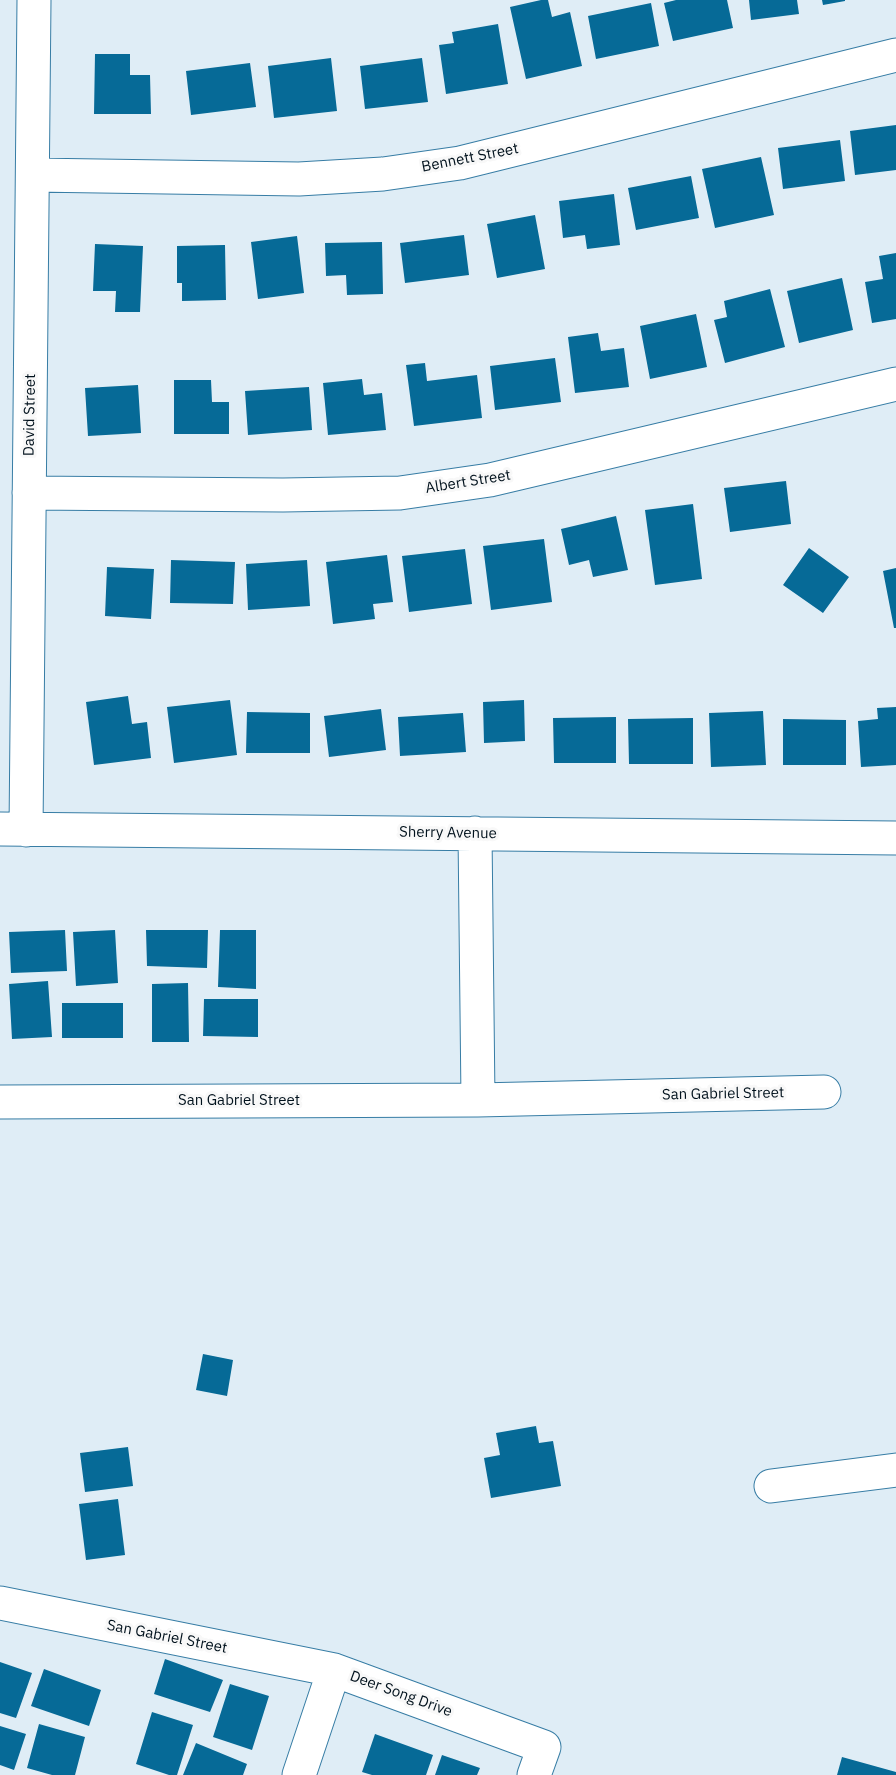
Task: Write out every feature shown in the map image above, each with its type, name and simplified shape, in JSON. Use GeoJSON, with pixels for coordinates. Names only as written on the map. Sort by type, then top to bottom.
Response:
{"type":"FeatureCollection","features":[{"type":"Feature","properties":{"kind":"street","name":"David Street"},"geometry":{"type":"LineString","coordinates":[[13,829],[29,493],[33,0]]}},
{"type":"Feature","properties":{"kind":"street","name":"Bennett Street"},"geometry":{"type":"LineString","coordinates":[[33,175],[298,178],[383,174],[460,163],[896,55]]}},
{"type":"Feature","properties":{"kind":"street","name":"Albert Street"},"geometry":{"type":"LineString","coordinates":[[29,493],[283,495],[400,493],[490,480],[896,384]]}},
{"type":"Feature","properties":{"kind":"street","name":"Sherry Avenue"},"geometry":{"type":"LineString","coordinates":[[13,829],[896,838]]}},
{"type":"Feature","properties":{"kind":"street"},"geometry":{"type":"LineString","coordinates":[[475,833],[478,1100]]}},
{"type":"Feature","properties":{"kind":"street","name":"San Gabriel Street"},"geometry":{"type":"LineString","coordinates":[[0,1102],[478,1100],[824,1092]]}},
{"type":"Feature","properties":{"kind":"street"},"geometry":{"type":"LineString","coordinates":[[771,1486],[896,1470]]}},
{"type":"Feature","properties":{"kind":"street","name":"San Gabriel Street"},"geometry":{"type":"LineString","coordinates":[[0,1603],[334,1670]]}},
{"type":"Feature","properties":{"kind":"street","name":"Deer Song Drive"},"geometry":{"type":"LineString","coordinates":[[299,1775],[334,1670],[544,1747],[534,1775]]}},
{"type":"Feature","properties":{"kind":"building"},"geometry":{"type":"Polygon","coordinates":[[[548,0],[552,17],[570,12],[582,66],[526,79],[510,7],[548,0]]]}},
{"type":"Feature","properties":{"kind":"building"},"geometry":{"type":"Polygon","coordinates":[[[676,0],[727,0],[733,28],[673,41],[664,3],[676,0]]]}},
{"type":"Feature","properties":{"kind":"building"},"geometry":{"type":"Polygon","coordinates":[[[749,0],[797,0],[799,14],[751,20],[749,0]]]}},
{"type":"Feature","properties":{"kind":"building"},"geometry":{"type":"Polygon","coordinates":[[[822,0],[845,0],[845,1],[823,5],[822,0]]]}},
{"type":"Feature","properties":{"kind":"building"},"geometry":{"type":"Polygon","coordinates":[[[651,3],[659,46],[596,59],[588,16],[651,3]]]}},
{"type":"Feature","properties":{"kind":"building"},"geometry":{"type":"Polygon","coordinates":[[[498,24],[508,84],[446,94],[439,45],[454,43],[452,32],[498,24]]]}},
{"type":"Feature","properties":{"kind":"building"},"geometry":{"type":"Polygon","coordinates":[[[95,54],[130,54],[130,75],[150,75],[151,114],[94,114],[95,54]]]}},
{"type":"Feature","properties":{"kind":"building"},"geometry":{"type":"Polygon","coordinates":[[[331,58],[337,111],[274,118],[268,66],[331,58]]]}},
{"type":"Feature","properties":{"kind":"building"},"geometry":{"type":"Polygon","coordinates":[[[422,58],[428,102],[365,109],[360,66],[422,58]]]}},
{"type":"Feature","properties":{"kind":"building"},"geometry":{"type":"Polygon","coordinates":[[[250,63],[256,107],[191,115],[186,71],[250,63]]]}},
{"type":"Feature","properties":{"kind":"building"},"geometry":{"type":"Polygon","coordinates":[[[896,125],[896,170],[855,175],[850,131],[896,125]]]}},
{"type":"Feature","properties":{"kind":"building"},"geometry":{"type":"Polygon","coordinates":[[[840,140],[845,181],[783,189],[778,148],[840,140]]]}},
{"type":"Feature","properties":{"kind":"building"},"geometry":{"type":"Polygon","coordinates":[[[761,157],[774,215],[715,228],[702,169],[761,157]]]}},
{"type":"Feature","properties":{"kind":"building"},"geometry":{"type":"Polygon","coordinates":[[[691,176],[699,218],[636,230],[628,188],[691,176]]]}},
{"type":"Feature","properties":{"kind":"building"},"geometry":{"type":"Polygon","coordinates":[[[614,194],[620,245],[587,249],[585,235],[563,238],[559,201],[614,194]]]}},
{"type":"Feature","properties":{"kind":"building"},"geometry":{"type":"Polygon","coordinates":[[[535,215],[545,269],[497,278],[487,224],[535,215]]]}},
{"type":"Feature","properties":{"kind":"building"},"geometry":{"type":"Polygon","coordinates":[[[464,235],[469,275],[405,283],[400,243],[464,235]]]}},
{"type":"Feature","properties":{"kind":"building"},"geometry":{"type":"Polygon","coordinates":[[[297,236],[304,293],[258,299],[251,242],[297,236]]]}},
{"type":"Feature","properties":{"kind":"building"},"geometry":{"type":"Polygon","coordinates":[[[382,242],[383,294],[347,295],[346,275],[326,276],[325,243],[382,242]]]}},
{"type":"Feature","properties":{"kind":"building"},"geometry":{"type":"Polygon","coordinates":[[[95,244],[143,246],[140,312],[115,312],[116,291],[93,291],[95,244]]]}},
{"type":"Feature","properties":{"kind":"building"},"geometry":{"type":"Polygon","coordinates":[[[225,245],[226,300],[182,301],[182,283],[177,283],[177,246],[225,245]]]}},
{"type":"Feature","properties":{"kind":"building"},"geometry":{"type":"Polygon","coordinates":[[[896,253],[896,319],[872,323],[865,282],[883,279],[879,256],[896,253]]]}},
{"type":"Feature","properties":{"kind":"building"},"geometry":{"type":"Polygon","coordinates":[[[842,278],[853,330],[799,343],[787,291],[842,278]]]}},
{"type":"Feature","properties":{"kind":"building"},"geometry":{"type":"Polygon","coordinates":[[[770,289],[785,347],[725,363],[714,320],[727,317],[724,301],[770,289]]]}},
{"type":"Feature","properties":{"kind":"building"},"geometry":{"type":"Polygon","coordinates":[[[696,314],[707,367],[650,379],[640,326],[696,314]]]}},
{"type":"Feature","properties":{"kind":"building"},"geometry":{"type":"Polygon","coordinates":[[[598,333],[601,351],[624,348],[629,387],[575,393],[568,337],[598,333]]]}},
{"type":"Feature","properties":{"kind":"building"},"geometry":{"type":"Polygon","coordinates":[[[555,358],[561,402],[495,410],[490,366],[555,358]]]}},
{"type":"Feature","properties":{"kind":"building"},"geometry":{"type":"Polygon","coordinates":[[[425,363],[427,381],[477,375],[482,418],[414,426],[406,365],[425,363]]]}},
{"type":"Feature","properties":{"kind":"building"},"geometry":{"type":"Polygon","coordinates":[[[362,379],[364,395],[382,393],[386,430],[328,435],[323,383],[362,379]]]}},
{"type":"Feature","properties":{"kind":"building"},"geometry":{"type":"Polygon","coordinates":[[[174,380],[211,380],[212,402],[229,402],[229,434],[174,434],[174,380]]]}},
{"type":"Feature","properties":{"kind":"building"},"geometry":{"type":"Polygon","coordinates":[[[138,385],[141,433],[88,436],[85,388],[138,385]]]}},
{"type":"Feature","properties":{"kind":"building"},"geometry":{"type":"Polygon","coordinates":[[[309,387],[312,430],[248,435],[245,391],[309,387]]]}},
{"type":"Feature","properties":{"kind":"building"},"geometry":{"type":"Polygon","coordinates":[[[786,481],[791,524],[730,532],[724,488],[786,481]]]}},
{"type":"Feature","properties":{"kind":"building"},"geometry":{"type":"Polygon","coordinates":[[[693,504],[702,579],[655,585],[645,510],[693,504]]]}},
{"type":"Feature","properties":{"kind":"building"},"geometry":{"type":"Polygon","coordinates":[[[616,516],[628,570],[593,577],[589,560],[569,565],[561,529],[616,516]]]}},
{"type":"Feature","properties":{"kind":"building"},"geometry":{"type":"Polygon","coordinates":[[[544,539],[552,602],[491,610],[483,546],[544,539]]]}},
{"type":"Feature","properties":{"kind":"building"},"geometry":{"type":"Polygon","coordinates":[[[809,548],[849,577],[823,613],[783,585],[809,548]]]}},
{"type":"Feature","properties":{"kind":"building"},"geometry":{"type":"Polygon","coordinates":[[[465,549],[472,604],[409,612],[402,556],[465,549]]]}},
{"type":"Feature","properties":{"kind":"building"},"geometry":{"type":"Polygon","coordinates":[[[387,555],[393,602],[373,604],[375,619],[333,624],[326,562],[387,555]]]}},
{"type":"Feature","properties":{"kind":"building"},"geometry":{"type":"Polygon","coordinates":[[[171,560],[235,562],[233,604],[170,603],[171,560]]]}},
{"type":"Feature","properties":{"kind":"building"},"geometry":{"type":"Polygon","coordinates":[[[307,560],[310,606],[248,610],[246,564],[307,560]]]}},
{"type":"Feature","properties":{"kind":"building"},"geometry":{"type":"Polygon","coordinates":[[[107,567],[154,569],[151,619],[105,616],[107,567]]]}},
{"type":"Feature","properties":{"kind":"building"},"geometry":{"type":"Polygon","coordinates":[[[896,568],[896,628],[894,628],[883,571],[896,568]]]}},
{"type":"Feature","properties":{"kind":"building"},"geometry":{"type":"Polygon","coordinates":[[[128,696],[132,724],[147,722],[151,758],[94,765],[86,702],[128,696]]]}},
{"type":"Feature","properties":{"kind":"building"},"geometry":{"type":"Polygon","coordinates":[[[230,700],[237,755],[174,763],[167,707],[230,700]]]}},
{"type":"Feature","properties":{"kind":"building"},"geometry":{"type":"Polygon","coordinates":[[[524,700],[525,741],[484,743],[483,702],[524,700]]]}},
{"type":"Feature","properties":{"kind":"building"},"geometry":{"type":"Polygon","coordinates":[[[896,707],[896,765],[861,767],[858,721],[878,719],[877,708],[896,707]]]}},
{"type":"Feature","properties":{"kind":"building"},"geometry":{"type":"Polygon","coordinates":[[[381,709],[386,750],[329,757],[324,716],[381,709]]]}},
{"type":"Feature","properties":{"kind":"building"},"geometry":{"type":"Polygon","coordinates":[[[763,711],[766,765],[711,767],[709,713],[763,711]]]}},
{"type":"Feature","properties":{"kind":"building"},"geometry":{"type":"Polygon","coordinates":[[[247,712],[310,713],[310,753],[246,753],[247,712]]]}},
{"type":"Feature","properties":{"kind":"building"},"geometry":{"type":"Polygon","coordinates":[[[463,713],[466,752],[400,756],[398,717],[463,713]]]}},
{"type":"Feature","properties":{"kind":"building"},"geometry":{"type":"Polygon","coordinates":[[[616,717],[616,763],[554,763],[553,718],[616,717]]]}},
{"type":"Feature","properties":{"kind":"building"},"geometry":{"type":"Polygon","coordinates":[[[693,718],[693,764],[629,764],[628,719],[693,718]]]}},
{"type":"Feature","properties":{"kind":"building"},"geometry":{"type":"Polygon","coordinates":[[[783,719],[846,720],[846,765],[783,765],[783,719]]]}},
{"type":"Feature","properties":{"kind":"building"},"geometry":{"type":"Polygon","coordinates":[[[65,930],[67,971],[11,973],[9,932],[65,930]]]}},
{"type":"Feature","properties":{"kind":"building"},"geometry":{"type":"Polygon","coordinates":[[[115,930],[118,983],[76,986],[73,932],[115,930]]]}},
{"type":"Feature","properties":{"kind":"building"},"geometry":{"type":"Polygon","coordinates":[[[146,930],[208,930],[207,968],[147,966],[146,930]]]}},
{"type":"Feature","properties":{"kind":"building"},"geometry":{"type":"Polygon","coordinates":[[[220,930],[256,930],[256,989],[218,987],[220,930]]]}},
{"type":"Feature","properties":{"kind":"building"},"geometry":{"type":"Polygon","coordinates":[[[48,981],[52,1037],[12,1039],[9,984],[48,981]]]}},
{"type":"Feature","properties":{"kind":"building"},"geometry":{"type":"Polygon","coordinates":[[[188,983],[189,1042],[152,1042],[152,984],[188,983]]]}},
{"type":"Feature","properties":{"kind":"building"},"geometry":{"type":"Polygon","coordinates":[[[204,999],[258,999],[258,1037],[203,1036],[204,999]]]}},
{"type":"Feature","properties":{"kind":"building"},"geometry":{"type":"Polygon","coordinates":[[[62,1003],[123,1003],[123,1038],[62,1038],[62,1003]]]}},
{"type":"Feature","properties":{"kind":"building"},"geometry":{"type":"Polygon","coordinates":[[[203,1354],[233,1360],[227,1396],[196,1390],[203,1354]]]}},
{"type":"Feature","properties":{"kind":"building"},"geometry":{"type":"Polygon","coordinates":[[[536,1426],[539,1443],[553,1441],[561,1486],[491,1498],[484,1458],[500,1455],[496,1433],[536,1426]]]}},
{"type":"Feature","properties":{"kind":"building"},"geometry":{"type":"Polygon","coordinates":[[[128,1447],[133,1486],[85,1492],[80,1453],[128,1447]]]}},
{"type":"Feature","properties":{"kind":"building"},"geometry":{"type":"Polygon","coordinates":[[[118,1499],[125,1555],[86,1560],[79,1504],[118,1499]]]}},
{"type":"Feature","properties":{"kind":"building"},"geometry":{"type":"Polygon","coordinates":[[[165,1659],[223,1680],[210,1712],[154,1694],[165,1659]]]}},
{"type":"Feature","properties":{"kind":"building"},"geometry":{"type":"Polygon","coordinates":[[[0,1662],[32,1673],[16,1718],[0,1713],[0,1662]]]}},
{"type":"Feature","properties":{"kind":"building"},"geometry":{"type":"Polygon","coordinates":[[[44,1669],[101,1690],[89,1726],[31,1706],[44,1669]]]}},
{"type":"Feature","properties":{"kind":"building"},"geometry":{"type":"Polygon","coordinates":[[[230,1684],[269,1696],[252,1750],[213,1737],[230,1684]]]}},
{"type":"Feature","properties":{"kind":"building"},"geometry":{"type":"Polygon","coordinates":[[[152,1712],[193,1725],[177,1775],[169,1775],[136,1764],[152,1712]]]}},
{"type":"Feature","properties":{"kind":"building"},"geometry":{"type":"Polygon","coordinates":[[[39,1724],[85,1737],[75,1775],[52,1775],[27,1768],[39,1724]]]}},
{"type":"Feature","properties":{"kind":"building"},"geometry":{"type":"Polygon","coordinates":[[[0,1726],[26,1734],[14,1770],[0,1765],[0,1726]]]}},
{"type":"Feature","properties":{"kind":"building"},"geometry":{"type":"Polygon","coordinates":[[[375,1734],[433,1755],[426,1775],[372,1775],[362,1772],[375,1734]]]}},
{"type":"Feature","properties":{"kind":"building"},"geometry":{"type":"Polygon","coordinates":[[[196,1743],[247,1764],[243,1775],[183,1775],[196,1743]]]}},
{"type":"Feature","properties":{"kind":"building"},"geometry":{"type":"Polygon","coordinates":[[[442,1755],[480,1768],[477,1775],[435,1775],[442,1755]]]}},
{"type":"Feature","properties":{"kind":"building"},"geometry":{"type":"Polygon","coordinates":[[[842,1757],[896,1772],[896,1775],[837,1775],[842,1757]]]}}]}
